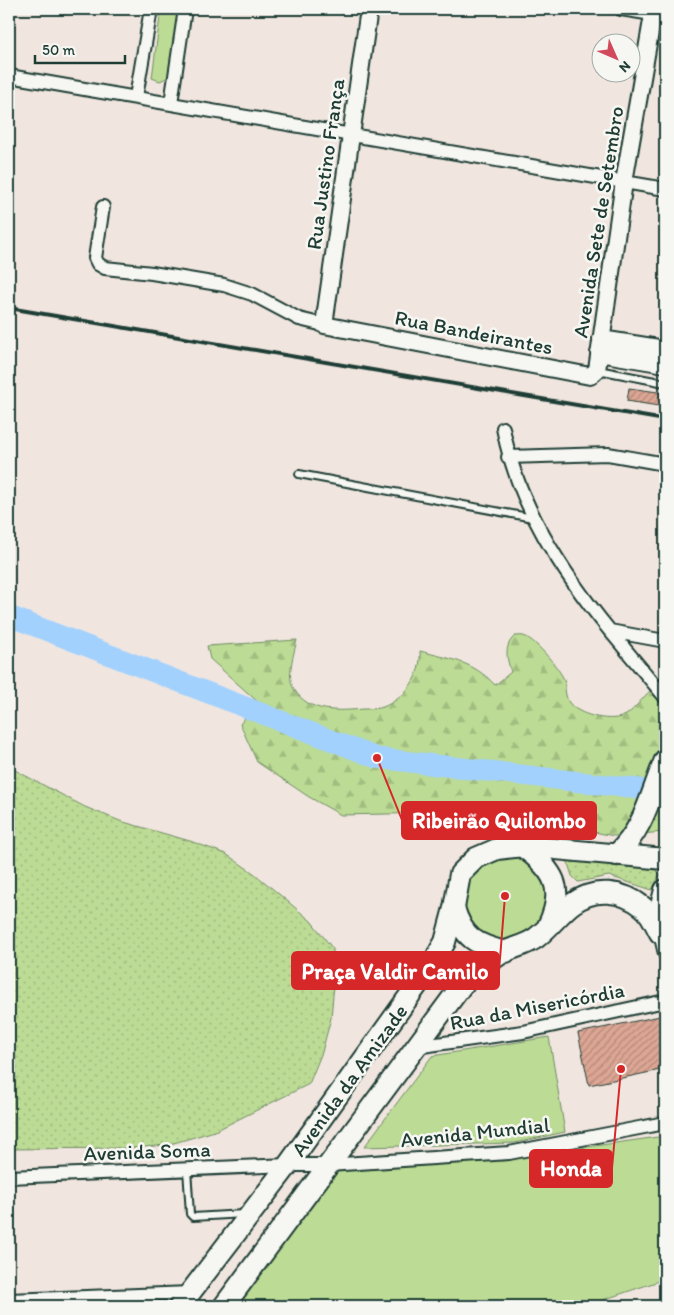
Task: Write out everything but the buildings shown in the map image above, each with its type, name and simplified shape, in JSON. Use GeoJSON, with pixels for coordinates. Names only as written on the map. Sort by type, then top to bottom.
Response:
{"type":"FeatureCollection","features":[{"type":"Feature","properties":{"kind":"main road"},"geometry":{"type":"LineString","coordinates":[[616,855],[630,841],[644,816],[662,767]]}},
{"type":"Feature","properties":{"kind":"main road"},"geometry":{"type":"LineString","coordinates":[[522,846],[544,862],[553,877],[557,894],[555,912],[547,927]]}},
{"type":"Feature","properties":{"kind":"main road","name":"Avenida da Amizade"},"geometry":{"type":"LineString","coordinates":[[185,1300],[288,1165],[433,963],[444,942],[454,908],[460,874],[476,858],[497,849],[522,846],[665,859]]}},
{"type":"Feature","properties":{"kind":"main road"},"geometry":{"type":"LineString","coordinates":[[662,936],[658,917],[665,890]]}},
{"type":"Feature","properties":{"kind":"main road","name":"Avenida da Amizade"},"geometry":{"type":"LineString","coordinates":[[224,1306],[462,985],[480,969],[506,952],[536,938],[572,904],[586,896],[611,892],[643,907],[662,936]]}},
{"type":"Feature","properties":{"kind":"main road"},"geometry":{"type":"LineString","coordinates":[[454,908],[459,923],[467,935],[488,948],[506,952]]}},
{"type":"Feature","properties":{"kind":"street"},"geometry":{"type":"LineString","coordinates":[[136,97],[151,9]]}},
{"type":"Feature","properties":{"kind":"street"},"geometry":{"type":"LineString","coordinates":[[171,103],[186,9]]}},
{"type":"Feature","properties":{"kind":"street","name":"Rua Justino França"},"geometry":{"type":"LineString","coordinates":[[324,325],[369,9]]}},
{"type":"Feature","properties":{"kind":"street"},"geometry":{"type":"LineString","coordinates":[[621,9],[657,13]]}},
{"type":"Feature","properties":{"kind":"street","name":"Avenida Sete de Setembro"},"geometry":{"type":"LineString","coordinates":[[600,346],[624,182],[657,13]]}},
{"type":"Feature","properties":{"kind":"street"},"geometry":{"type":"LineString","coordinates":[[9,76],[665,189]]}},
{"type":"Feature","properties":{"kind":"street"},"geometry":{"type":"LineString","coordinates":[[103,207],[95,258],[105,268],[224,285],[252,294],[299,319],[324,325]]}},
{"type":"Feature","properties":{"kind":"street","name":"Rua Bandeirantes"},"geometry":{"type":"LineString","coordinates":[[324,325],[590,376],[597,370]]}},
{"type":"Feature","properties":{"kind":"street"},"geometry":{"type":"LineString","coordinates":[[600,346],[665,349]]}},
{"type":"Feature","properties":{"kind":"street"},"geometry":{"type":"LineString","coordinates":[[600,346],[665,364]]}},
{"type":"Feature","properties":{"kind":"street"},"geometry":{"type":"LineString","coordinates":[[597,370],[600,346]]}},
{"type":"Feature","properties":{"kind":"street"},"geometry":{"type":"LineString","coordinates":[[503,428],[508,457],[534,518],[586,602],[665,697]]}},
{"type":"Feature","properties":{"kind":"street"},"geometry":{"type":"LineString","coordinates":[[508,457],[608,454],[665,464]]}},
{"type":"Feature","properties":{"kind":"street"},"geometry":{"type":"LineString","coordinates":[[610,631],[665,641]]}},
{"type":"Feature","properties":{"kind":"street"},"geometry":{"type":"LineString","coordinates":[[662,936],[665,954]]}},
{"type":"Feature","properties":{"kind":"street","name":"Rua da Misericórdia"},"geometry":{"type":"LineString","coordinates":[[415,1048],[523,1032],[665,1001]]}},
{"type":"Feature","properties":{"kind":"street","name":"Avenida Mundial"},"geometry":{"type":"LineString","coordinates":[[288,1165],[328,1165],[524,1151],[665,1123]]}},
{"type":"Feature","properties":{"kind":"street","name":"Avenida Soma"},"geometry":{"type":"LineString","coordinates":[[9,1177],[288,1165]]}},
{"type":"Feature","properties":{"kind":"street"},"geometry":{"type":"LineString","coordinates":[[9,1300],[185,1300]]}},
{"type":"Feature","properties":{"kind":"lane"},"geometry":{"type":"LineString","coordinates":[[597,370],[665,383]]}},
{"type":"Feature","properties":{"kind":"lane"},"geometry":{"type":"LineString","coordinates":[[299,474],[534,518]]}},
{"type":"Feature","properties":{"kind":"lane"},"geometry":{"type":"LineString","coordinates":[[187,1169],[190,1214],[193,1217],[250,1214]]}},
{"type":"Feature","properties":{"kind":"green space"},"geometry":{"type":"Polygon","coordinates":[[[161,9],[180,9],[171,76],[160,81],[152,78],[161,9]]]}},
{"type":"Feature","properties":{"kind":"green space"},"geometry":{"type":"Polygon","coordinates":[[[515,636],[524,636],[530,639],[547,656],[562,675],[569,702],[582,712],[597,717],[620,717],[626,715],[651,690],[656,691],[665,698],[665,832],[614,836],[589,831],[569,830],[526,817],[503,819],[482,815],[433,813],[341,815],[309,797],[257,762],[240,724],[258,702],[210,659],[207,646],[297,640],[291,671],[294,689],[300,697],[316,707],[345,710],[381,708],[399,698],[411,685],[415,677],[420,660],[420,651],[470,666],[487,677],[495,685],[511,672],[507,658],[507,648],[515,636]]]}},
{"type":"Feature","properties":{"kind":"green space"},"geometry":{"type":"Polygon","coordinates":[[[9,767],[85,807],[120,821],[190,841],[226,854],[255,874],[311,921],[333,949],[334,984],[331,1018],[322,1052],[309,1084],[215,1131],[167,1145],[132,1148],[9,1149],[9,767]]]}},
{"type":"Feature","properties":{"kind":"green space"},"geometry":{"type":"Polygon","coordinates":[[[517,855],[531,862],[547,885],[546,913],[529,935],[503,942],[477,932],[462,908],[465,878],[487,857],[517,855]]]}},
{"type":"Feature","properties":{"kind":"green space"},"geometry":{"type":"Polygon","coordinates":[[[576,857],[656,870],[660,874],[652,890],[609,876],[578,882],[572,876],[567,860],[576,857]]]}},
{"type":"Feature","properties":{"kind":"green space"},"geometry":{"type":"Polygon","coordinates":[[[549,1037],[565,1132],[515,1143],[364,1147],[432,1056],[549,1037]]]}},
{"type":"Feature","properties":{"kind":"green space"},"geometry":{"type":"Polygon","coordinates":[[[665,1136],[665,1279],[585,1306],[233,1306],[336,1164],[516,1157],[665,1136]]]}},
{"type":"Feature","properties":{"kind":"waterway"},"geometry":{"type":"LineString","coordinates":[[9,616],[377,758],[665,792]]}},
{"type":"Feature","properties":{"kind":"railway"},"geometry":{"type":"LineString","coordinates":[[9,308],[665,420]]}},
{"type":"Feature","properties":{"kind":"place","name":"Ribeirão Quilombo"},"geometry":{"type":"Point","coordinates":[377,758]}},
{"type":"Feature","properties":{"kind":"place","name":"Praça Valdir Camilo"},"geometry":{"type":"Point","coordinates":[505,896]}},
{"type":"Feature","properties":{"kind":"place","name":"Honda"},"geometry":{"type":"Point","coordinates":[621,1069]}}]}
